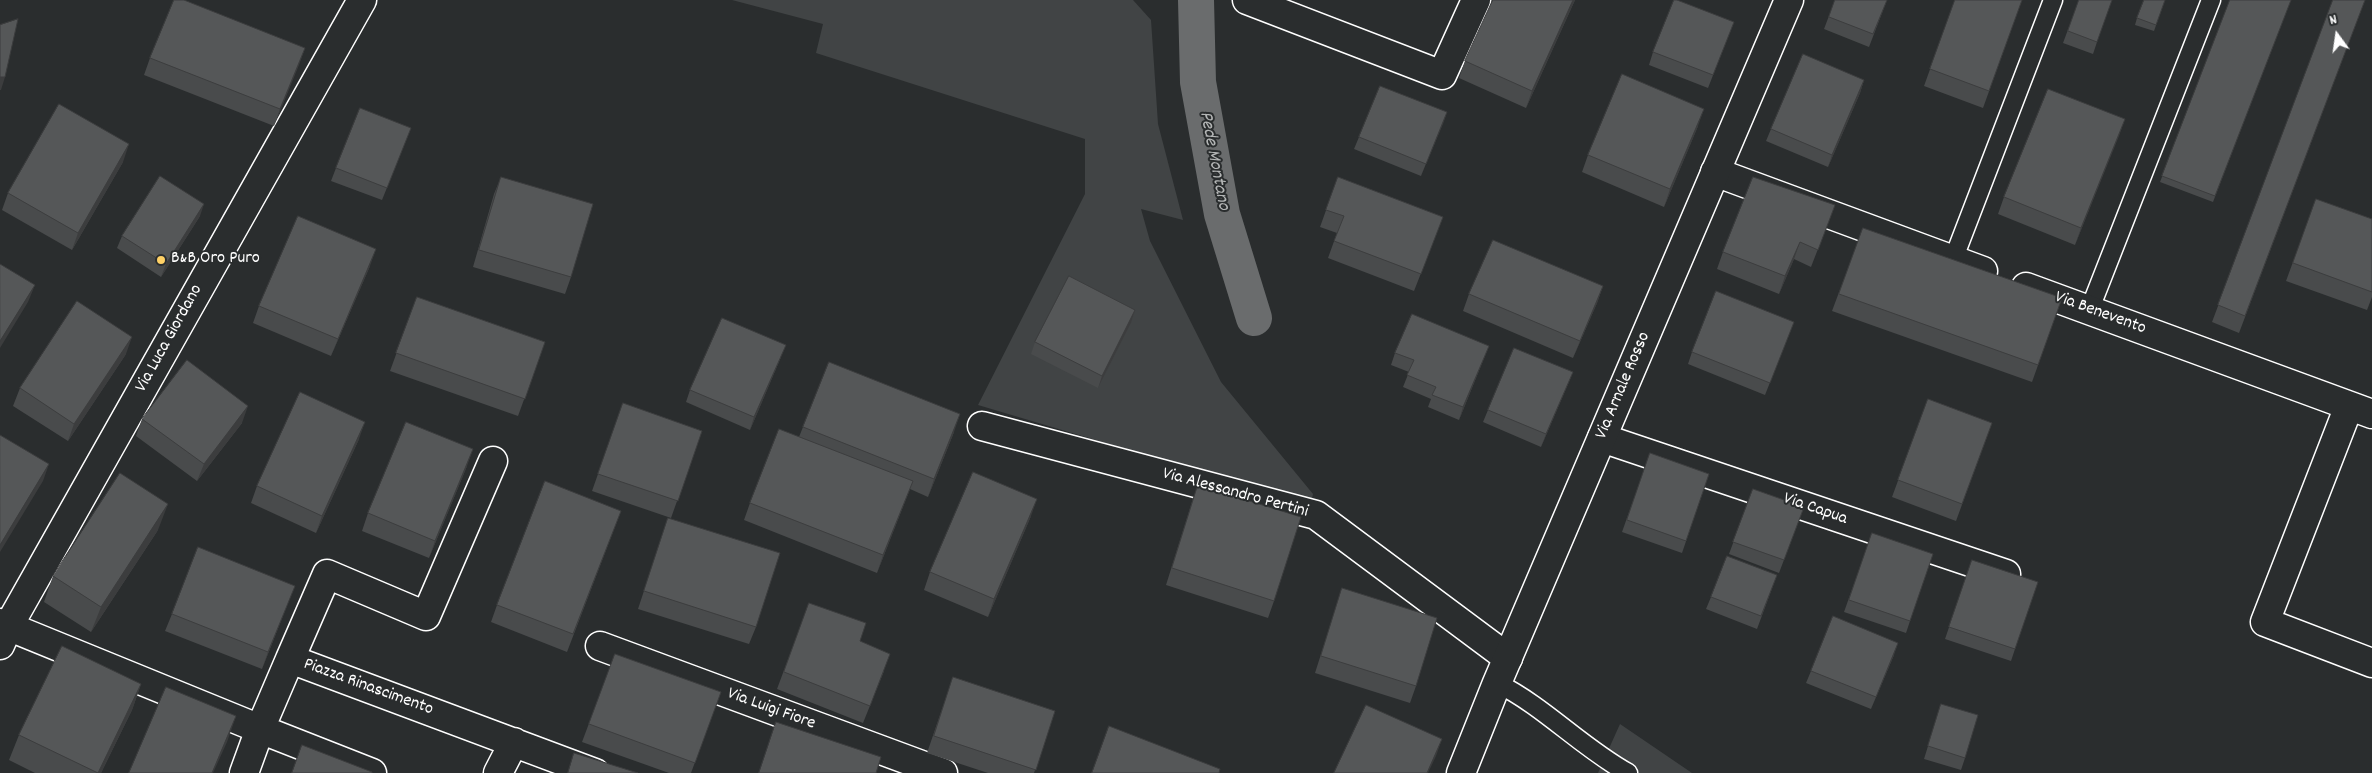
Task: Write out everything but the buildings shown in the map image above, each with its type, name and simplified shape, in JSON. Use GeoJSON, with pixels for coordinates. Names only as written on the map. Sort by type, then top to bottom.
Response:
{"type":"FeatureCollection","features":[{"type":"Feature","properties":{"kind":"street","name":"Via Luca Giordano"},"geometry":{"type":"LineString","coordinates":[[3,632],[362,0]]}},
{"type":"Feature","properties":{"kind":"street"},"geometry":{"type":"LineString","coordinates":[[1247,0],[1442,75],[1476,0]]}},
{"type":"Feature","properties":{"kind":"street","name":"Via Arnale Rosso"},"geometry":{"type":"LineString","coordinates":[[1461,773],[1497,683],[1789,0]]}},
{"type":"Feature","properties":{"kind":"street","name":"Via Benevento"},"geometry":{"type":"LineString","coordinates":[[1715,172],[2360,410]]}},
{"type":"Feature","properties":{"kind":"street"},"geometry":{"type":"LineString","coordinates":[[2360,410],[2265,622],[2372,663]]}},
{"type":"Feature","properties":{"kind":"street","name":"Via Alessandro Pertini"},"geometry":{"type":"LineString","coordinates":[[982,426],[1316,516],[1512,648]]}},
{"type":"Feature","properties":{"kind":"street","name":"Via Capua"},"geometry":{"type":"LineString","coordinates":[[1602,438],[2029,582]]}},
{"type":"Feature","properties":{"kind":"street"},"geometry":{"type":"LineString","coordinates":[[290,659],[327,574],[426,616],[493,461]]}},
{"type":"Feature","properties":{"kind":"street"},"geometry":{"type":"LineString","coordinates":[[3,632],[372,773]]}},
{"type":"Feature","properties":{"kind":"street","name":"Via Luigi Fiore"},"geometry":{"type":"LineString","coordinates":[[600,646],[943,773]]}},
{"type":"Feature","properties":{"kind":"street","name":"Piazza Rinascimento"},"geometry":{"type":"LineString","coordinates":[[244,773],[260,729],[290,659],[595,773]]}},
{"type":"Feature","properties":{"kind":"street"},"geometry":{"type":"LineString","coordinates":[[498,773],[514,742]]}},
{"type":"Feature","properties":{"kind":"lane"},"geometry":{"type":"LineString","coordinates":[[1952,260],[2053,0]]}},
{"type":"Feature","properties":{"kind":"lane"},"geometry":{"type":"LineString","coordinates":[[2089,310],[2211,0]]}},
{"type":"Feature","properties":{"kind":"lane"},"geometry":{"type":"LineString","coordinates":[[1497,683],[1521,695],[1604,760],[1628,773]]}},
{"type":"Feature","properties":{"kind":"shaded area"},"geometry":{"type":"Polygon","coordinates":[[[732,0],[1133,0],[1151,20],[1158,124],[1183,220],[1141,209],[1150,241],[1221,382],[1313,494],[1311,504],[978,405],[1085,194],[1085,139],[816,53],[823,24],[732,0]]]}},
{"type":"Feature","properties":{"kind":"shaded area"},"geometry":{"type":"Polygon","coordinates":[[[1620,724],[1692,773],[1598,773],[1620,724]]]}},
{"type":"Feature","properties":{"kind":"waterway","name":"Pede Montano"},"geometry":{"type":"LineString","coordinates":[[1196,0],[1198,82],[1222,214],[1254,318]]}},
{"type":"Feature","properties":{"kind":"place","name":"B&B Oro Puro"},"geometry":{"type":"Point","coordinates":[161,260]}}]}
